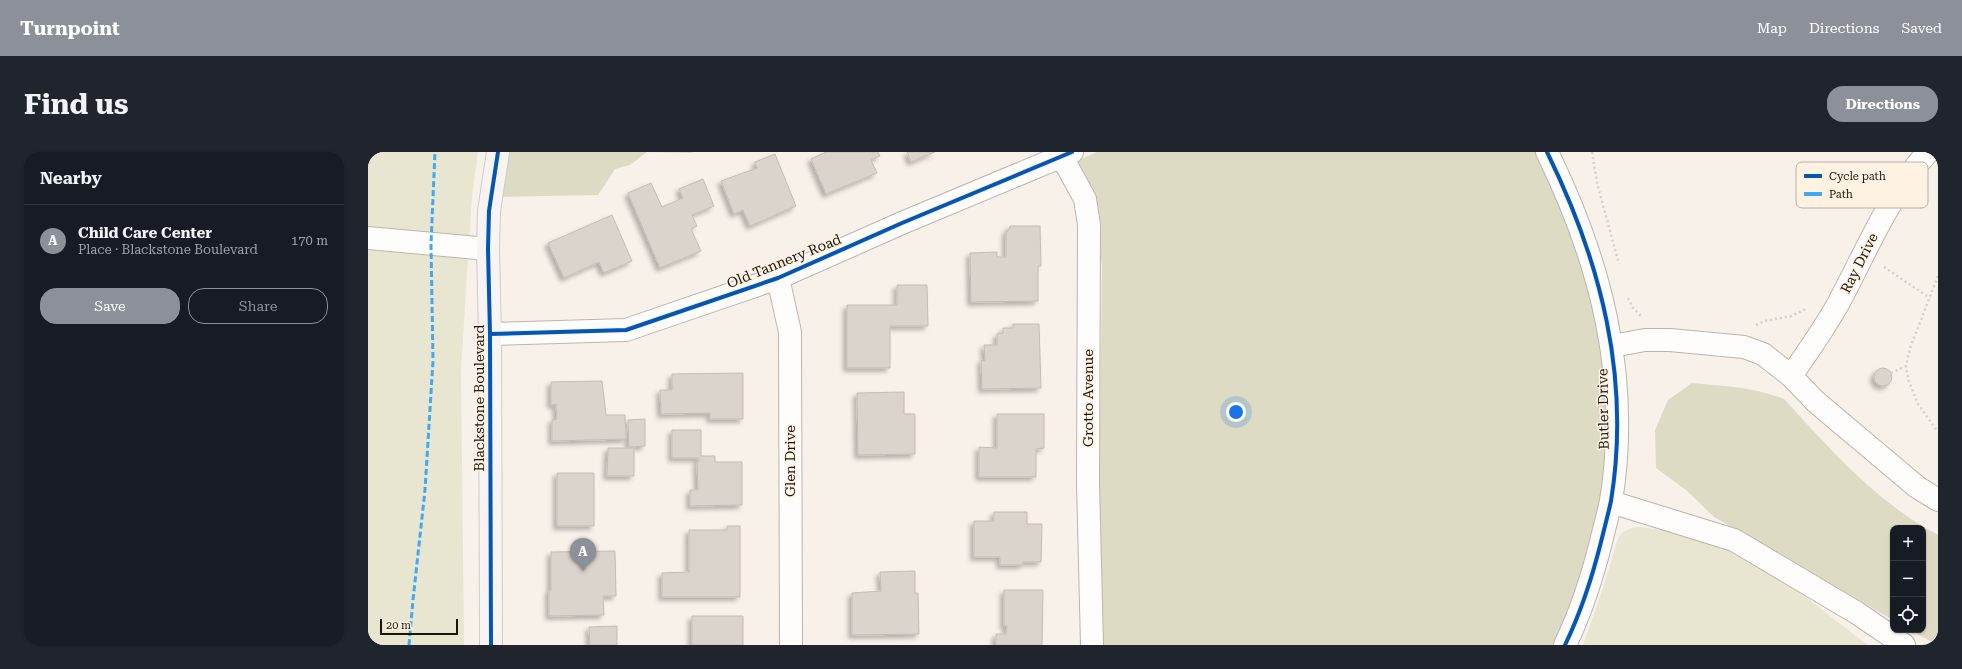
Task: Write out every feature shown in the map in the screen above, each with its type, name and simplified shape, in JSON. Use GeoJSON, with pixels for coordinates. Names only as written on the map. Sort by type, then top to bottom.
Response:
{"type":"FeatureCollection","features":[{"type":"Feature","properties":{"kind":"main road","name":"Blackstone Boulevard"},"geometry":{"type":"LineString","coordinates":[[491,645],[490,334],[488,249],[489,211],[498,152]]}},
{"type":"Feature","properties":{"kind":"street","name":"Butler Drive"},"geometry":{"type":"LineString","coordinates":[[1547,152],[1567,194],[1591,257],[1606,310],[1612,346],[1617,394],[1617,434],[1611,502],[1592,577],[1578,618],[1565,645]]}},
{"type":"Feature","properties":{"kind":"street","name":"Ray Drive"},"geometry":{"type":"LineString","coordinates":[[1919,162],[1928,152]]}},
{"type":"Feature","properties":{"kind":"street","name":"Old Tannery Road"},"geometry":{"type":"LineString","coordinates":[[490,334],[626,330],[778,278],[902,223],[1067,154]]}},
{"type":"Feature","properties":{"kind":"street","name":"Grotto Avenue"},"geometry":{"type":"LineString","coordinates":[[1067,154],[1084,199],[1089,226],[1088,484],[1092,645]]}},
{"type":"Feature","properties":{"kind":"street","name":"Ray Drive"},"geometry":{"type":"LineString","coordinates":[[1791,376],[1817,339],[1837,305],[1887,208]]}},
{"type":"Feature","properties":{"kind":"street"},"geometry":{"type":"LineString","coordinates":[[368,238],[488,249]]}},
{"type":"Feature","properties":{"kind":"street","name":"Glen Drive"},"geometry":{"type":"LineString","coordinates":[[778,278],[790,332],[791,645]]}},
{"type":"Feature","properties":{"kind":"street"},"geometry":{"type":"LineString","coordinates":[[1612,346],[1645,340],[1670,340],[1744,347],[1763,354],[1791,376],[1816,402],[1917,487],[1938,500]]}},
{"type":"Feature","properties":{"kind":"street"},"geometry":{"type":"LineString","coordinates":[[1611,502],[1734,540],[1857,613],[1904,645]]}},
{"type":"Feature","properties":{"kind":"path"},"geometry":{"type":"LineString","coordinates":[[1881,265],[1930,298]]}},
{"type":"Feature","properties":{"kind":"path"},"geometry":{"type":"LineString","coordinates":[[1938,276],[1910,348],[1906,366],[1912,392],[1918,404],[1938,432]]}},
{"type":"Feature","properties":{"kind":"path"},"geometry":{"type":"LineString","coordinates":[[1752,328],[1758,322],[1792,316],[1810,306]]}},
{"type":"Feature","properties":{"kind":"path"},"geometry":{"type":"LineString","coordinates":[[1891,373],[1906,366]]}},
{"type":"Feature","properties":{"kind":"shaded area"},"geometry":{"type":"Polygon","coordinates":[[[368,152],[478,152],[472,196],[461,370],[464,645],[368,645],[368,152]]]}},
{"type":"Feature","properties":{"kind":"shaded area"},"geometry":{"type":"Polygon","coordinates":[[[502,152],[647,152],[630,165],[615,169],[598,195],[499,197],[502,152]]]}},
{"type":"Feature","properties":{"kind":"shaded area"},"geometry":{"type":"Polygon","coordinates":[[[647,152],[693,152],[690,153],[647,152]]]}},
{"type":"Feature","properties":{"kind":"shaded area"},"geometry":{"type":"Polygon","coordinates":[[[1097,152],[1546,152],[1613,322],[1622,455],[1567,645],[1097,645],[1102,266],[1093,212],[1070,164],[1097,152]]]}},
{"type":"Feature","properties":{"kind":"shaded area"},"geometry":{"type":"Polygon","coordinates":[[[1692,383],[1750,389],[1784,399],[1819,437],[1874,491],[1920,525],[1890,525],[1890,618],[1714,517],[1686,490],[1656,468],[1655,430],[1668,400],[1692,383]]]}},
{"type":"Feature","properties":{"kind":"shaded area"},"geometry":{"type":"Polygon","coordinates":[[[1639,527],[1652,528],[1691,536],[1741,555],[1758,564],[1791,586],[1868,645],[1583,645],[1603,588],[1618,538],[1627,530],[1639,527]]]}},
{"type":"Feature","properties":{"kind":"shaded area"},"geometry":{"type":"Polygon","coordinates":[[[1926,528],[1938,535],[1938,645],[1916,633],[1926,633],[1926,528]]]}},
{"type":"Feature","properties":{"kind":"building"},"geometry":{"type":"Polygon","coordinates":[[[826,152],[878,152],[880,156],[871,160],[877,173],[826,194],[811,159],[826,152]]]}},
{"type":"Feature","properties":{"kind":"building"},"geometry":{"type":"Polygon","coordinates":[[[907,152],[935,152],[911,162],[907,152]]]}},
{"type":"Feature","properties":{"kind":"building"},"geometry":{"type":"Polygon","coordinates":[[[775,154],[796,206],[750,226],[743,210],[734,214],[721,181],[757,168],[755,162],[775,154]]]}},
{"type":"Feature","properties":{"kind":"building"},"geometry":{"type":"Polygon","coordinates":[[[703,179],[714,206],[692,215],[697,226],[691,229],[701,251],[660,268],[628,193],[651,183],[662,207],[683,198],[679,189],[703,179]]]}},
{"type":"Feature","properties":{"kind":"building"},"geometry":{"type":"Polygon","coordinates":[[[612,215],[632,261],[604,273],[599,262],[564,278],[548,243],[612,215]]]}},
{"type":"Feature","properties":{"kind":"building"},"geometry":{"type":"Polygon","coordinates":[[[1010,226],[1040,226],[1041,266],[1038,266],[1038,301],[971,302],[970,253],[997,252],[997,257],[1006,257],[1006,231],[1008,231],[1010,226]]]}},
{"type":"Feature","properties":{"kind":"building"},"geometry":{"type":"Polygon","coordinates":[[[897,285],[927,285],[928,326],[890,326],[890,368],[847,368],[847,305],[897,305],[897,285]]]}},
{"type":"Feature","properties":{"kind":"building"},"geometry":{"type":"Polygon","coordinates":[[[1013,324],[1039,324],[1041,388],[982,389],[981,360],[985,361],[984,345],[997,345],[997,334],[1003,333],[1003,328],[1013,328],[1013,324]]]}},
{"type":"Feature","properties":{"kind":"building"},"geometry":{"type":"Polygon","coordinates":[[[1879,368],[1887,368],[1892,373],[1890,384],[1887,386],[1879,386],[1874,381],[1874,373],[1879,368]]]}},
{"type":"Feature","properties":{"kind":"building"},"geometry":{"type":"Polygon","coordinates":[[[743,373],[743,419],[710,419],[710,413],[661,414],[660,390],[672,390],[672,374],[743,373]]]}},
{"type":"Feature","properties":{"kind":"building"},"geometry":{"type":"Polygon","coordinates":[[[602,381],[606,415],[625,415],[626,439],[552,441],[552,420],[557,419],[556,404],[551,405],[551,382],[602,381]]]}},
{"type":"Feature","properties":{"kind":"building"},"geometry":{"type":"Polygon","coordinates":[[[904,392],[904,414],[915,414],[915,454],[858,455],[857,393],[904,392]]]}},
{"type":"Feature","properties":{"kind":"building"},"geometry":{"type":"Polygon","coordinates":[[[997,414],[1044,414],[1044,448],[1036,449],[1036,477],[979,477],[979,447],[997,448],[997,414]]]}},
{"type":"Feature","properties":{"kind":"building"},"geometry":{"type":"Polygon","coordinates":[[[645,419],[645,446],[629,447],[628,420],[645,419]]]}},
{"type":"Feature","properties":{"kind":"building"},"geometry":{"type":"Polygon","coordinates":[[[672,430],[701,430],[701,456],[715,456],[715,462],[742,462],[742,505],[690,506],[690,490],[698,490],[697,462],[699,462],[699,458],[672,458],[672,430]]]}},
{"type":"Feature","properties":{"kind":"building"},"geometry":{"type":"Polygon","coordinates":[[[608,448],[634,448],[634,476],[607,476],[608,448]]]}},
{"type":"Feature","properties":{"kind":"building"},"geometry":{"type":"Polygon","coordinates":[[[557,473],[594,473],[594,526],[557,526],[557,473]]]}},
{"type":"Feature","properties":{"kind":"building"},"geometry":{"type":"Polygon","coordinates":[[[994,512],[1027,512],[1027,524],[1042,524],[1041,562],[1023,562],[1023,565],[1000,565],[1000,557],[974,557],[974,521],[994,521],[994,512]]]}},
{"type":"Feature","properties":{"kind":"building"},"geometry":{"type":"Polygon","coordinates":[[[727,526],[740,526],[740,597],[662,597],[662,573],[689,572],[689,530],[727,530],[727,526]]]}},
{"type":"Feature","properties":{"kind":"building"},"geometry":{"type":"Polygon","coordinates":[[[615,551],[616,596],[603,596],[604,615],[549,616],[551,552],[615,551]]]}},
{"type":"Feature","properties":{"kind":"building"},"geometry":{"type":"Polygon","coordinates":[[[915,571],[915,593],[918,593],[919,634],[852,635],[852,593],[881,591],[880,572],[915,571]]]}},
{"type":"Feature","properties":{"kind":"building"},"geometry":{"type":"Polygon","coordinates":[[[1004,590],[1043,590],[1042,645],[996,645],[996,634],[1006,634],[1007,626],[1004,626],[1004,590]]]}},
{"type":"Feature","properties":{"kind":"building"},"geometry":{"type":"Polygon","coordinates":[[[692,616],[743,616],[743,645],[692,645],[692,616]]]}},
{"type":"Feature","properties":{"kind":"building"},"geometry":{"type":"Polygon","coordinates":[[[617,626],[617,645],[590,645],[589,627],[617,626]]]}},
{"type":"Feature","properties":{"kind":"marked path"},"geometry":{"type":"LineString","coordinates":[[409,645],[425,490],[433,361],[431,244],[435,152]]}},
{"type":"Feature","properties":{"kind":"cycle path"},"geometry":{"type":"LineString","coordinates":[[491,645],[490,334],[488,249],[489,211],[498,152]]}},
{"type":"Feature","properties":{"kind":"cycle path"},"geometry":{"type":"LineString","coordinates":[[490,334],[626,330],[778,278],[902,223],[1072,152]]}},
{"type":"Feature","properties":{"kind":"cycle path"},"geometry":{"type":"LineString","coordinates":[[1547,152],[1583,236],[1596,278],[1607,322],[1614,366],[1617,410],[1616,455],[1611,501],[1590,582],[1565,645]]}},
{"type":"Feature","properties":{"kind":"place","name":"Child Care Center"},"geometry":{"type":"Point","coordinates":[583,571]}}]}
